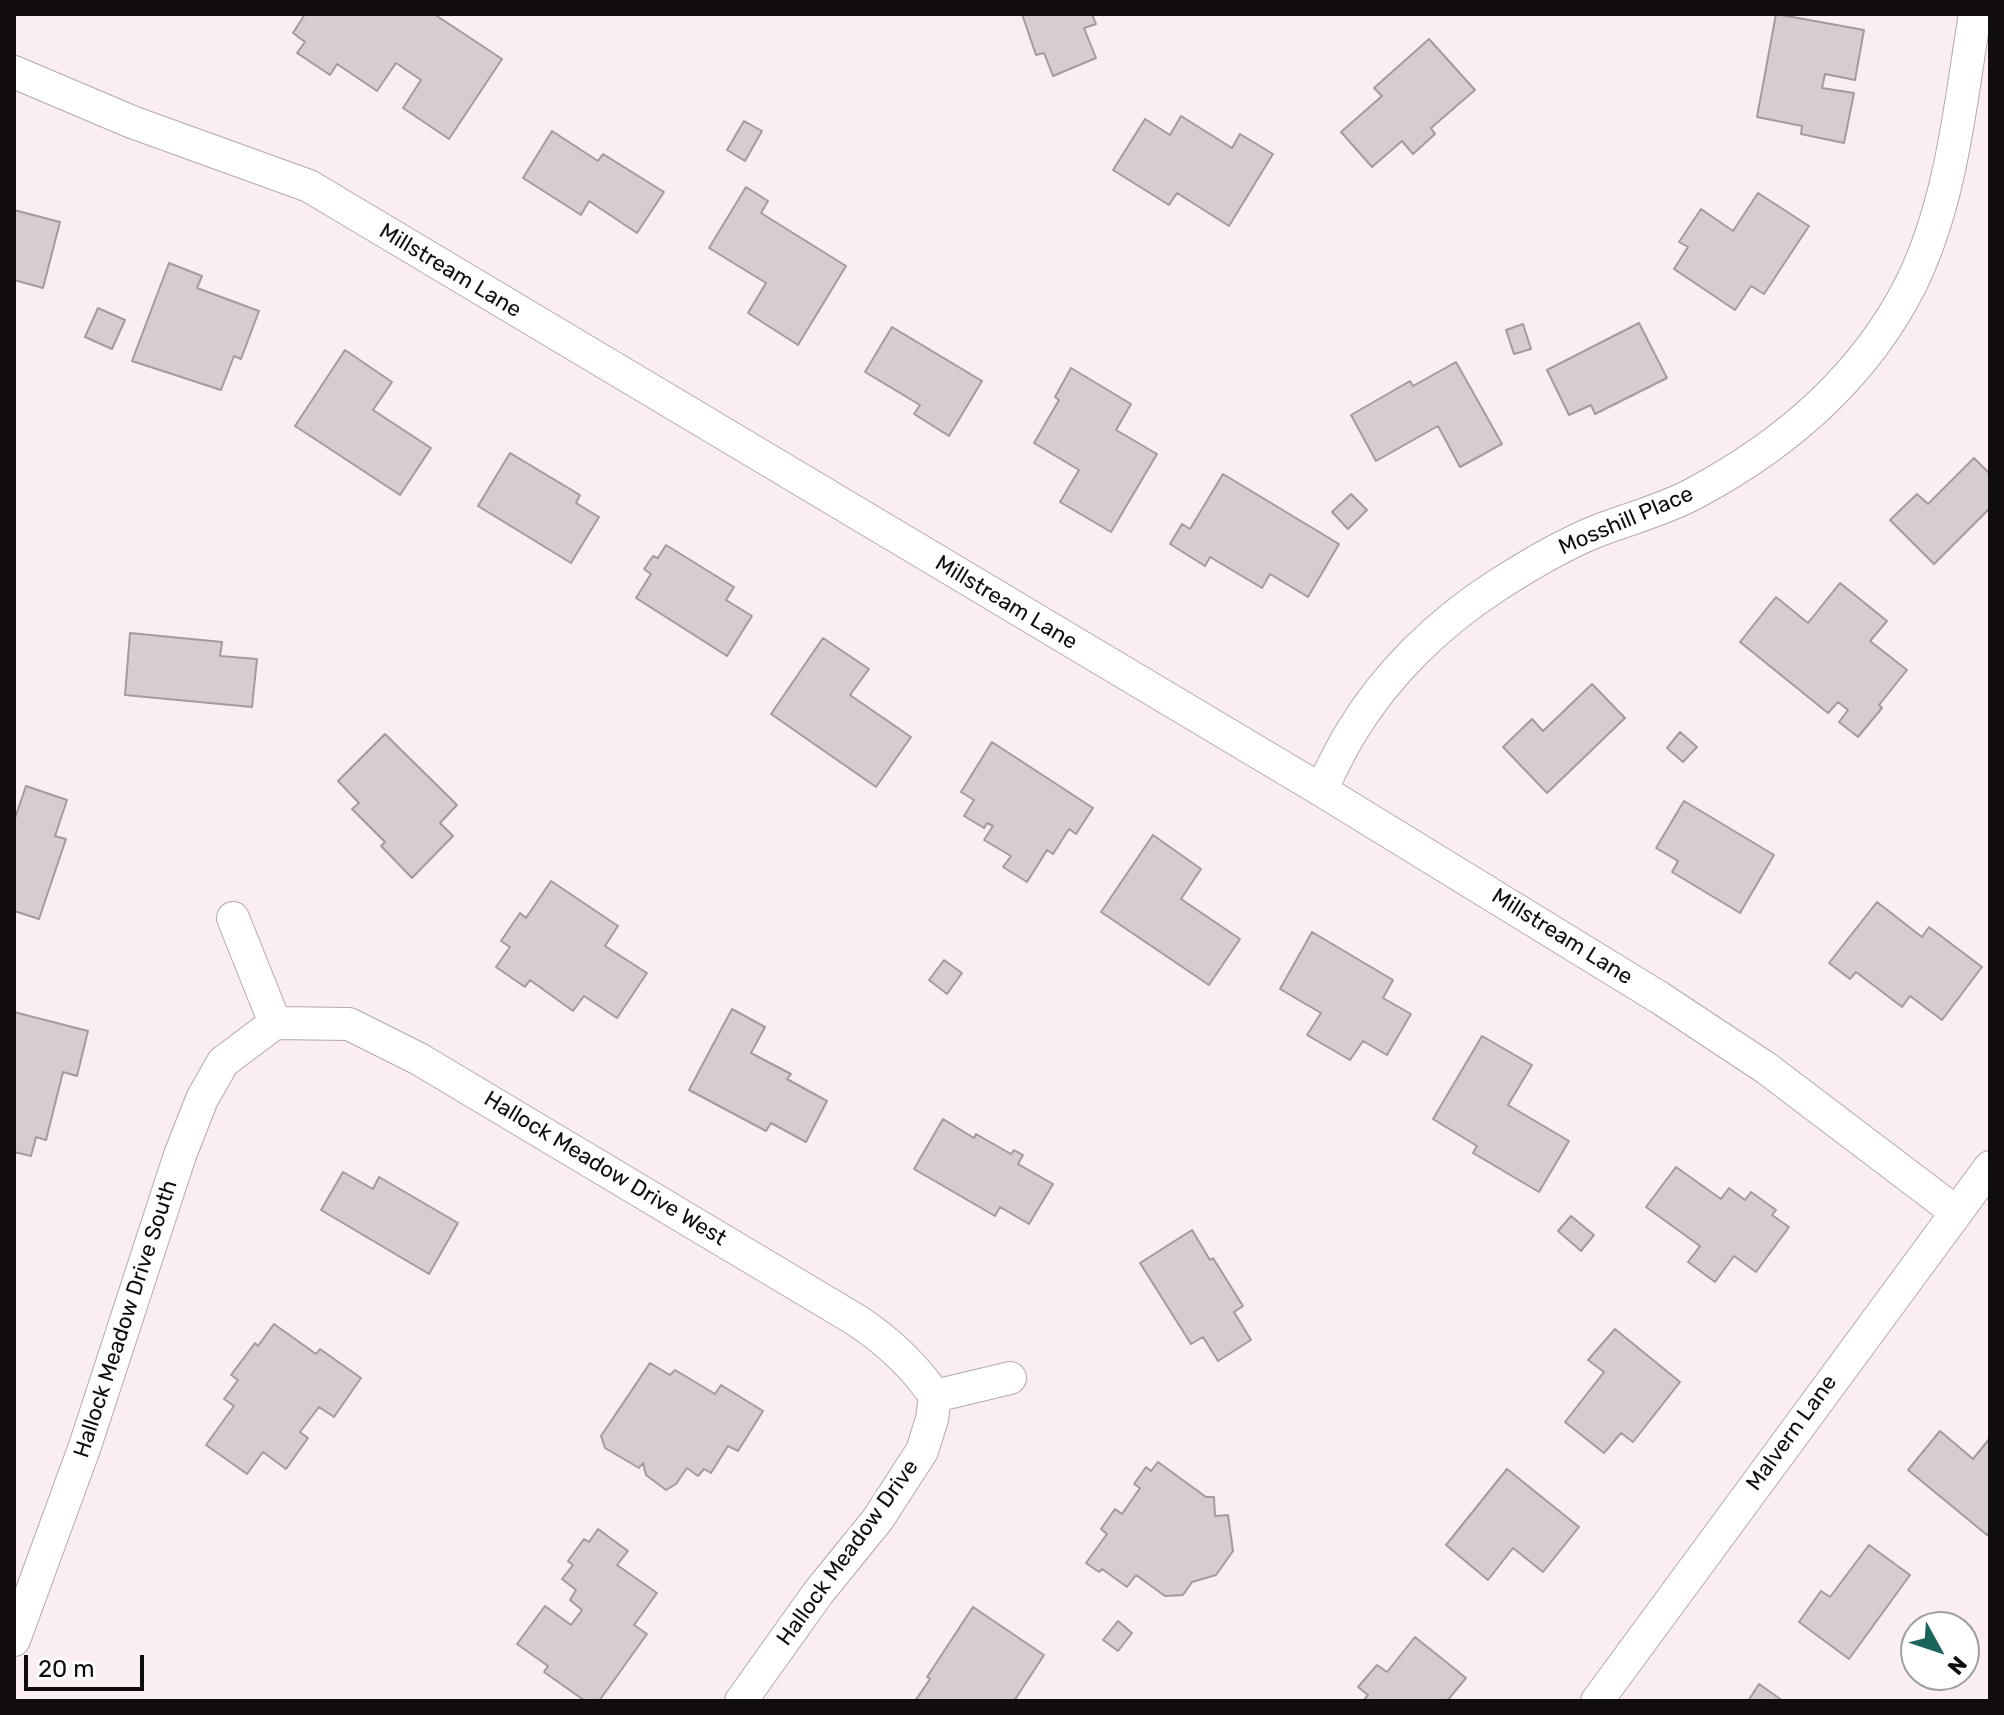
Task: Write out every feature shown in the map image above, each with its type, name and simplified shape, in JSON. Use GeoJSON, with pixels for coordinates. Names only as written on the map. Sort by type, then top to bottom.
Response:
{"type":"FeatureCollection","features":[{"type":"Feature","properties":{"kind":"street","name":"Mosshill Place"},"geometry":{"type":"LineString","coordinates":[[1321,790],[1352,731],[1379,693],[1408,658],[1451,619],[1496,586],[1547,555],[1592,533],[1691,495],[1793,431],[1836,391],[1876,340],[1911,284],[1938,217],[1953,150],[1975,14]]}},
{"type":"Feature","properties":{"kind":"street","name":"Millstream Lane"},"geometry":{"type":"LineString","coordinates":[[14,72],[132,122],[309,186],[1321,790],[1647,990],[1766,1068],[1956,1212]]}},
{"type":"Feature","properties":{"kind":"street"},"geometry":{"type":"LineString","coordinates":[[233,918],[275,1023]]}},
{"type":"Feature","properties":{"kind":"street","name":"Hallock Meadow Drive West"},"geometry":{"type":"LineString","coordinates":[[275,1023],[349,1024],[419,1059],[744,1251],[876,1333],[918,1372],[935,1396]]}},
{"type":"Feature","properties":{"kind":"street","name":"Hallock Meadow Drive South"},"geometry":{"type":"LineString","coordinates":[[14,1640],[85,1446],[180,1155],[202,1099],[223,1062],[275,1023]]}},
{"type":"Feature","properties":{"kind":"street","name":"Malvern Lane"},"geometry":{"type":"LineString","coordinates":[[1597,1701],[1990,1167]]}},
{"type":"Feature","properties":{"kind":"street"},"geometry":{"type":"LineString","coordinates":[[935,1396],[1010,1378]]}},
{"type":"Feature","properties":{"kind":"street","name":"Hallock Meadow Drive"},"geometry":{"type":"LineString","coordinates":[[741,1701],[818,1593],[878,1519],[922,1451],[935,1396]]}},
{"type":"Feature","properties":{"kind":"building"},"geometry":{"type":"Polygon","coordinates":[[[305,14],[434,14],[502,59],[449,139],[403,108],[421,80],[396,63],[377,91],[337,64],[330,75],[297,53],[305,42],[293,33],[305,14]]]}},
{"type":"Feature","properties":{"kind":"building"},"geometry":{"type":"Polygon","coordinates":[[[1022,14],[1092,14],[1096,24],[1084,28],[1096,58],[1053,76],[1044,53],[1036,55],[1022,14]]]}},
{"type":"Feature","properties":{"kind":"building"},"geometry":{"type":"Polygon","coordinates":[[[1776,14],[1864,30],[1855,80],[1825,74],[1822,88],[1854,93],[1844,143],[1801,134],[1802,126],[1757,117],[1776,14]]]}},
{"type":"Feature","properties":{"kind":"building"},"geometry":{"type":"Polygon","coordinates":[[[1429,39],[1475,90],[1431,128],[1435,134],[1413,154],[1402,141],[1372,167],[1341,132],[1382,96],[1374,88],[1429,39]]]}},
{"type":"Feature","properties":{"kind":"building"},"geometry":{"type":"Polygon","coordinates":[[[1181,116],[1232,148],[1240,134],[1273,154],[1229,226],[1177,193],[1169,205],[1113,170],[1145,119],[1170,135],[1181,116]]]}},
{"type":"Feature","properties":{"kind":"building"},"geometry":{"type":"Polygon","coordinates":[[[744,121],[762,131],[745,161],[727,150],[744,121]]]}},
{"type":"Feature","properties":{"kind":"building"},"geometry":{"type":"Polygon","coordinates":[[[552,131],[598,161],[603,154],[664,192],[637,233],[589,201],[581,215],[523,178],[552,131]]]}},
{"type":"Feature","properties":{"kind":"building"},"geometry":{"type":"Polygon","coordinates":[[[746,187],[768,201],[761,213],[846,266],[798,345],[748,313],[766,283],[709,248],[746,187]]]}},
{"type":"Feature","properties":{"kind":"building"},"geometry":{"type":"Polygon","coordinates":[[[1758,193],[1809,226],[1764,294],[1751,286],[1735,310],[1674,269],[1688,247],[1679,242],[1701,209],[1733,231],[1758,193]]]}},
{"type":"Feature","properties":{"kind":"building"},"geometry":{"type":"Polygon","coordinates":[[[14,210],[60,222],[43,288],[14,280],[14,210]]]}},
{"type":"Feature","properties":{"kind":"building"},"geometry":{"type":"Polygon","coordinates":[[[169,263],[202,276],[197,288],[259,311],[241,359],[234,356],[221,390],[132,361],[169,263]]]}},
{"type":"Feature","properties":{"kind":"building"},"geometry":{"type":"Polygon","coordinates":[[[98,308],[125,320],[112,349],[85,337],[98,308]]]}},
{"type":"Feature","properties":{"kind":"building"},"geometry":{"type":"Polygon","coordinates":[[[1639,323],[1667,378],[1595,414],[1591,405],[1569,415],[1547,370],[1639,323]]]}},
{"type":"Feature","properties":{"kind":"building"},"geometry":{"type":"Polygon","coordinates":[[[1523,324],[1531,349],[1514,354],[1506,330],[1523,324]]]}},
{"type":"Feature","properties":{"kind":"building"},"geometry":{"type":"Polygon","coordinates":[[[892,327],[982,381],[949,436],[914,414],[920,405],[865,372],[892,327]]]}},
{"type":"Feature","properties":{"kind":"building"},"geometry":{"type":"Polygon","coordinates":[[[345,350],[392,382],[373,410],[431,448],[400,495],[295,426],[345,350]]]}},
{"type":"Feature","properties":{"kind":"building"},"geometry":{"type":"Polygon","coordinates":[[[1456,362],[1502,444],[1460,467],[1438,426],[1376,461],[1351,415],[1410,381],[1413,386],[1456,362]]]}},
{"type":"Feature","properties":{"kind":"building"},"geometry":{"type":"Polygon","coordinates":[[[1071,368],[1131,404],[1116,430],[1157,454],[1111,532],[1060,502],[1079,470],[1034,443],[1059,400],[1055,397],[1071,368]]]}},
{"type":"Feature","properties":{"kind":"building"},"geometry":{"type":"Polygon","coordinates":[[[510,453],[580,495],[576,503],[599,517],[571,563],[478,506],[510,453]]]}},
{"type":"Feature","properties":{"kind":"building"},"geometry":{"type":"Polygon","coordinates":[[[1974,458],[1990,474],[1990,508],[1934,564],[1890,520],[1917,494],[1928,504],[1974,458]]]}},
{"type":"Feature","properties":{"kind":"building"},"geometry":{"type":"Polygon","coordinates":[[[1223,474],[1339,544],[1308,597],[1270,574],[1262,588],[1210,557],[1205,566],[1170,544],[1182,524],[1190,529],[1223,474]]]}},
{"type":"Feature","properties":{"kind":"building"},"geometry":{"type":"Polygon","coordinates":[[[1351,494],[1367,510],[1348,529],[1332,512],[1351,494]]]}},
{"type":"Feature","properties":{"kind":"building"},"geometry":{"type":"Polygon","coordinates":[[[666,545],[734,587],[726,600],[752,616],[727,656],[636,598],[651,574],[644,569],[653,556],[658,558],[666,545]]]}},
{"type":"Feature","properties":{"kind":"building"},"geometry":{"type":"Polygon","coordinates":[[[1840,583],[1887,621],[1870,641],[1907,670],[1858,737],[1839,722],[1848,710],[1838,702],[1828,713],[1740,642],[1776,597],[1808,623],[1840,583]]]}},
{"type":"Feature","properties":{"kind":"building"},"geometry":{"type":"Polygon","coordinates":[[[130,633],[222,642],[220,656],[257,659],[252,707],[125,695],[130,633]]]}},
{"type":"Feature","properties":{"kind":"building"},"geometry":{"type":"Polygon","coordinates":[[[823,638],[869,669],[850,695],[911,737],[876,787],[771,714],[823,638]]]}},
{"type":"Feature","properties":{"kind":"building"},"geometry":{"type":"Polygon","coordinates":[[[1592,684],[1625,718],[1547,793],[1503,747],[1532,719],[1543,731],[1592,684]]]}},
{"type":"Feature","properties":{"kind":"building"},"geometry":{"type":"Polygon","coordinates":[[[1680,732],[1697,747],[1683,762],[1667,748],[1680,732]]]}},
{"type":"Feature","properties":{"kind":"building"},"geometry":{"type":"Polygon","coordinates":[[[385,734],[457,805],[440,823],[453,836],[412,878],[381,846],[385,842],[352,809],[359,803],[338,781],[385,734]]]}},
{"type":"Feature","properties":{"kind":"building"},"geometry":{"type":"Polygon","coordinates":[[[992,742],[1093,808],[1076,834],[1069,829],[1053,854],[1047,850],[1027,882],[1003,867],[1011,856],[984,840],[993,826],[987,823],[984,828],[964,816],[974,800],[961,792],[992,742]]]}},
{"type":"Feature","properties":{"kind":"building"},"geometry":{"type":"Polygon","coordinates":[[[26,786],[67,800],[55,836],[66,839],[39,919],[14,911],[14,821],[26,786]]]}},
{"type":"Feature","properties":{"kind":"building"},"geometry":{"type":"Polygon","coordinates":[[[1684,801],[1774,855],[1740,913],[1672,872],[1678,861],[1656,848],[1684,801]]]}},
{"type":"Feature","properties":{"kind":"building"},"geometry":{"type":"Polygon","coordinates":[[[1153,835],[1201,869],[1181,899],[1240,939],[1209,985],[1101,912],[1153,835]]]}},
{"type":"Feature","properties":{"kind":"building"},"geometry":{"type":"Polygon","coordinates":[[[551,881],[618,926],[605,946],[647,973],[617,1018],[584,996],[573,1011],[530,980],[525,987],[496,967],[510,947],[501,941],[520,913],[526,918],[551,881]]]}},
{"type":"Feature","properties":{"kind":"building"},"geometry":{"type":"Polygon","coordinates":[[[1877,902],[1922,937],[1929,927],[1982,967],[1942,1020],[1910,996],[1902,1007],[1856,972],[1850,979],[1829,963],[1877,902]]]}},
{"type":"Feature","properties":{"kind":"building"},"geometry":{"type":"Polygon","coordinates":[[[1312,932],[1393,980],[1383,998],[1411,1014],[1387,1055],[1363,1041],[1350,1060],[1307,1035],[1321,1013],[1280,989],[1312,932]]]}},
{"type":"Feature","properties":{"kind":"building"},"geometry":{"type":"Polygon","coordinates":[[[944,960],[962,973],[947,994],[929,980],[944,960]]]}},
{"type":"Feature","properties":{"kind":"building"},"geometry":{"type":"Polygon","coordinates":[[[732,1009],[765,1027],[751,1053],[791,1074],[787,1079],[827,1101],[806,1142],[771,1123],[766,1131],[689,1090],[732,1009]]]}},
{"type":"Feature","properties":{"kind":"building"},"geometry":{"type":"Polygon","coordinates":[[[14,1012],[88,1031],[77,1076],[63,1072],[46,1140],[36,1137],[31,1156],[14,1152],[14,1012]]]}},
{"type":"Feature","properties":{"kind":"building"},"geometry":{"type":"Polygon","coordinates":[[[1482,1036],[1532,1065],[1508,1105],[1569,1141],[1539,1192],[1473,1153],[1477,1146],[1433,1119],[1482,1036]]]}},
{"type":"Feature","properties":{"kind":"building"},"geometry":{"type":"Polygon","coordinates":[[[943,1119],[974,1138],[976,1134],[1011,1154],[1014,1150],[1023,1155],[1018,1164],[1053,1184],[1029,1224],[1000,1207],[995,1216],[914,1169],[943,1119]]]}},
{"type":"Feature","properties":{"kind":"building"},"geometry":{"type":"Polygon","coordinates":[[[1676,1167],[1721,1199],[1729,1188],[1745,1200],[1751,1192],[1776,1210],[1772,1215],[1789,1227],[1756,1272],[1734,1256],[1715,1282],[1688,1262],[1700,1246],[1646,1207],[1676,1167]]]}},
{"type":"Feature","properties":{"kind":"building"},"geometry":{"type":"Polygon","coordinates":[[[343,1172],[373,1189],[379,1177],[458,1223],[429,1274],[321,1210],[343,1172]]]}},
{"type":"Feature","properties":{"kind":"building"},"geometry":{"type":"Polygon","coordinates":[[[1571,1216],[1594,1235],[1581,1251],[1558,1231],[1571,1216]]]}},
{"type":"Feature","properties":{"kind":"building"},"geometry":{"type":"Polygon","coordinates":[[[1192,1230],[1243,1306],[1234,1312],[1251,1340],[1218,1361],[1203,1337],[1191,1344],[1140,1263],[1192,1230]]]}},
{"type":"Feature","properties":{"kind":"building"},"geometry":{"type":"Polygon","coordinates":[[[274,1324],[316,1354],[320,1349],[361,1378],[334,1417],[319,1407],[300,1432],[308,1438],[286,1469],[263,1452],[247,1474],[206,1445],[234,1406],[224,1399],[238,1380],[231,1375],[274,1324]]]}},
{"type":"Feature","properties":{"kind":"building"},"geometry":{"type":"Polygon","coordinates":[[[1615,1329],[1680,1382],[1633,1442],[1621,1433],[1604,1453],[1565,1422],[1604,1372],[1588,1360],[1615,1329]]]}},
{"type":"Feature","properties":{"kind":"building"},"geometry":{"type":"Polygon","coordinates":[[[650,1363],[670,1375],[675,1370],[715,1394],[721,1385],[763,1411],[738,1451],[728,1446],[711,1473],[704,1469],[698,1476],[687,1468],[676,1484],[666,1490],[646,1475],[643,1463],[639,1468],[605,1448],[601,1436],[650,1363]]]}},
{"type":"Feature","properties":{"kind":"building"},"geometry":{"type":"Polygon","coordinates":[[[1940,1431],[1973,1459],[1990,1438],[1990,1532],[1987,1535],[1908,1470],[1940,1431]]]}},
{"type":"Feature","properties":{"kind":"building"},"geometry":{"type":"Polygon","coordinates":[[[1158,1462],[1206,1497],[1214,1497],[1215,1516],[1228,1515],[1233,1551],[1216,1575],[1192,1582],[1183,1595],[1165,1596],[1136,1575],[1127,1587],[1102,1569],[1099,1572],[1086,1563],[1107,1534],[1101,1529],[1115,1509],[1122,1514],[1140,1488],[1134,1484],[1146,1467],[1151,1471],[1158,1462]]]}},
{"type":"Feature","properties":{"kind":"building"},"geometry":{"type":"Polygon","coordinates":[[[1507,1469],[1579,1527],[1543,1572],[1513,1548],[1488,1580],[1446,1545],[1507,1469]]]}},
{"type":"Feature","properties":{"kind":"building"},"geometry":{"type":"Polygon","coordinates":[[[598,1529],[628,1551],[617,1565],[657,1593],[634,1625],[647,1634],[599,1701],[585,1701],[544,1672],[548,1666],[517,1644],[545,1606],[571,1625],[582,1610],[570,1600],[576,1590],[562,1579],[573,1565],[568,1561],[584,1539],[589,1542],[598,1529]]]}},
{"type":"Feature","properties":{"kind":"building"},"geometry":{"type":"Polygon","coordinates":[[[1869,1545],[1910,1575],[1849,1659],[1799,1622],[1821,1591],[1830,1597],[1869,1545]]]}},
{"type":"Feature","properties":{"kind":"building"},"geometry":{"type":"Polygon","coordinates":[[[973,1607],[1044,1655],[1014,1701],[915,1701],[930,1679],[927,1677],[973,1607]]]}},
{"type":"Feature","properties":{"kind":"building"},"geometry":{"type":"Polygon","coordinates":[[[1118,1621],[1132,1633],[1118,1651],[1103,1640],[1118,1621]]]}},
{"type":"Feature","properties":{"kind":"building"},"geometry":{"type":"Polygon","coordinates":[[[1415,1637],[1466,1678],[1447,1701],[1363,1701],[1368,1695],[1358,1687],[1377,1665],[1387,1672],[1415,1637]]]}},
{"type":"Feature","properties":{"kind":"building"},"geometry":{"type":"Polygon","coordinates":[[[1759,1684],[1783,1701],[1748,1701],[1759,1684]]]}}]}
